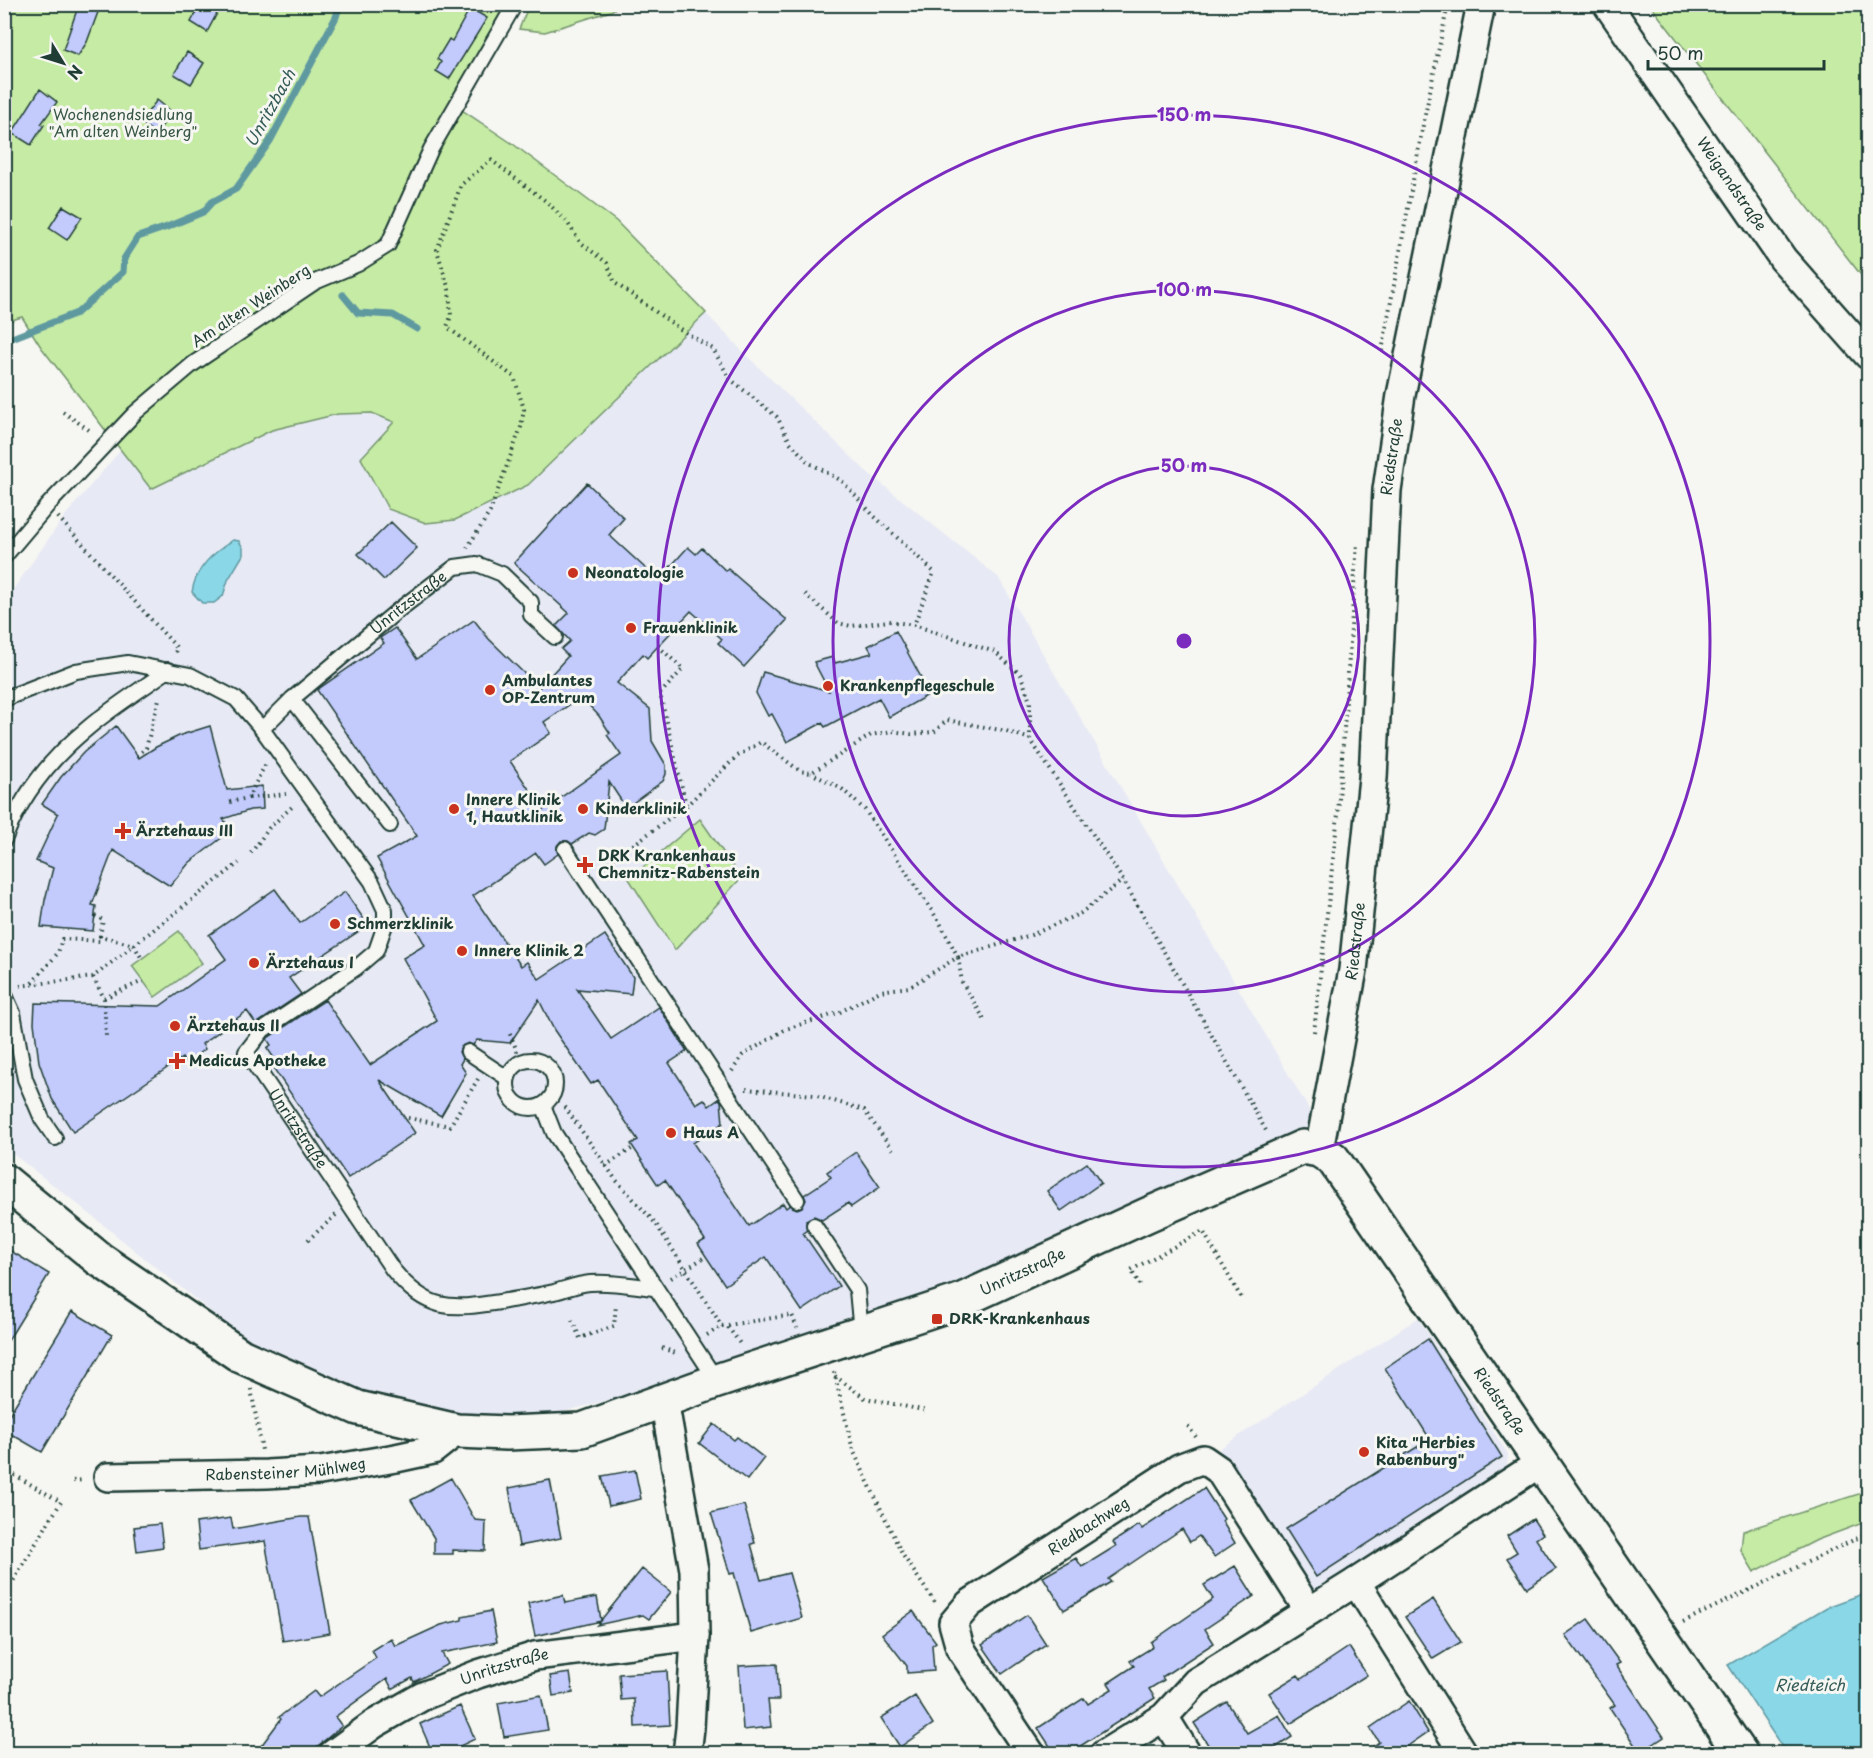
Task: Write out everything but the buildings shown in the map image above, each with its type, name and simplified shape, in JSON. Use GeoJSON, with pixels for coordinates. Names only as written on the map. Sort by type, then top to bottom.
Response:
{"type":"FeatureCollection","features":[{"type":"Feature","properties":{"kind":"street","name":"Riedstraße"},"geometry":{"type":"LineString","coordinates":[[1481,4],[1401,395],[1387,490],[1373,778],[1353,970],[1319,1150],[1333,1160],[1741,1754]]}},
{"type":"Feature","properties":{"kind":"street","name":"Weigandstraße"},"geometry":{"type":"LineString","coordinates":[[1607,4],[1783,259],[1869,355]]}},
{"type":"Feature","properties":{"kind":"street","name":"Unritzstraße"},"geometry":{"type":"LineString","coordinates":[[4,1180],[99,1259],[241,1356],[358,1407],[457,1431],[507,1433],[582,1430],[717,1381],[960,1300],[1303,1147],[1319,1150]]}},
{"type":"Feature","properties":{"kind":"street"},"geometry":{"type":"LineString","coordinates":[[663,1400],[694,1570],[695,1636],[687,1754]]}},
{"type":"Feature","properties":{"kind":"street","name":"Rabensteiner Mühlweg"},"geometry":{"type":"LineString","coordinates":[[108,1477],[320,1471],[433,1450],[457,1431]]}},
{"type":"Feature","properties":{"kind":"street","name":"Riedbachweg"},"geometry":{"type":"LineString","coordinates":[[952,1623],[969,1604],[979,1597],[1179,1468],[1203,1459],[1219,1470],[1309,1611]]}},
{"type":"Feature","properties":{"kind":"street"},"geometry":{"type":"LineString","coordinates":[[1104,1754],[1164,1717],[1196,1682],[1540,1463]]}},
{"type":"Feature","properties":{"kind":"street"},"geometry":{"type":"LineString","coordinates":[[1356,1582],[1453,1749]]}},
{"type":"Feature","properties":{"kind":"street"},"geometry":{"type":"LineString","coordinates":[[952,1623],[960,1648],[1031,1754]]}},
{"type":"Feature","properties":{"kind":"street","name":"Unritzstraße"},"geometry":{"type":"LineString","coordinates":[[333,1754],[374,1724],[423,1696],[478,1674],[535,1656],[695,1636]]}},
{"type":"Feature","properties":{"kind":"street"},"geometry":{"type":"LineString","coordinates":[[1164,1717],[1187,1754]]}},
{"type":"Feature","properties":{"kind":"lane","name":"Am alten Weinberg"},"geometry":{"type":"LineString","coordinates":[[4,557],[47,506],[135,413],[193,364],[315,282],[358,264],[388,246],[431,149],[515,4]]}},
{"type":"Feature","properties":{"kind":"lane","name":"Unritzstraße"},"geometry":{"type":"LineString","coordinates":[[262,729],[292,699],[421,592],[455,567],[477,564],[502,574],[531,602],[531,615],[555,637]]}},
{"type":"Feature","properties":{"kind":"lane","name":"Unritzstraße"},"geometry":{"type":"LineString","coordinates":[[4,699],[76,671],[128,663],[190,675],[236,699],[275,746],[372,882],[384,910],[385,925],[376,951],[356,968],[263,1030],[246,1052],[393,1270],[407,1287],[424,1299],[445,1306],[464,1308],[539,1295],[590,1283],[655,1288]]}},
{"type":"Feature","properties":{"kind":"lane"},"geometry":{"type":"LineString","coordinates":[[4,840],[14,817],[46,770],[88,727],[168,670]]}},
{"type":"Feature","properties":{"kind":"lane"},"geometry":{"type":"LineString","coordinates":[[292,699],[390,825]]}},
{"type":"Feature","properties":{"kind":"lane"},"geometry":{"type":"LineString","coordinates":[[565,849],[797,1200]]}},
{"type":"Feature","properties":{"kind":"lane"},"geometry":{"type":"LineString","coordinates":[[9,990],[25,1078],[42,1119],[55,1138]]}},
{"type":"Feature","properties":{"kind":"lane"},"geometry":{"type":"LineString","coordinates":[[468,1052],[507,1078]]}},
{"type":"Feature","properties":{"kind":"lane"},"geometry":{"type":"LineString","coordinates":[[538,1060],[547,1065],[552,1072],[555,1082],[554,1090],[549,1100],[543,1105],[532,1108],[524,1107],[514,1102],[509,1095],[506,1086],[507,1078],[512,1067],[521,1061],[538,1060]]}},
{"type":"Feature","properties":{"kind":"lane"},"geometry":{"type":"LineString","coordinates":[[543,1105],[554,1133],[717,1381]]}},
{"type":"Feature","properties":{"kind":"lane"},"geometry":{"type":"LineString","coordinates":[[814,1225],[857,1290],[861,1334]]}},
{"type":"Feature","properties":{"kind":"path"},"geometry":{"type":"LineString","coordinates":[[463,566],[465,552],[490,512],[521,427],[524,409],[514,377],[447,327],[451,316],[449,290],[436,250],[460,185],[491,160],[561,215],[580,242],[607,263],[615,283],[680,329],[713,349],[730,379],[777,417],[790,442],[808,462],[842,481],[873,515],[934,572],[914,625]]}},
{"type":"Feature","properties":{"kind":"path"},"geometry":{"type":"LineString","coordinates":[[63,412],[105,444]]}},
{"type":"Feature","properties":{"kind":"path"},"geometry":{"type":"LineString","coordinates":[[47,506],[177,648],[168,670],[146,748],[137,756]]}},
{"type":"Feature","properties":{"kind":"path"},"geometry":{"type":"LineString","coordinates":[[806,594],[838,623],[851,626],[889,621],[914,625],[995,652],[1020,675],[1030,702],[1030,739],[1123,880],[1281,1157]]}},
{"type":"Feature","properties":{"kind":"path"},"geometry":{"type":"LineString","coordinates":[[658,646],[683,669],[660,694],[686,806]]}},
{"type":"Feature","properties":{"kind":"path"},"geometry":{"type":"LineString","coordinates":[[811,773],[871,735],[892,732],[911,734],[934,732],[947,720],[1006,731],[1030,739]]}},
{"type":"Feature","properties":{"kind":"path"},"geometry":{"type":"LineString","coordinates":[[587,880],[686,806],[736,757],[761,742],[801,771],[811,773],[842,789],[865,810],[940,923],[958,957],[962,982],[984,1019]]}},
{"type":"Feature","properties":{"kind":"path"},"geometry":{"type":"LineString","coordinates":[[248,798],[275,746]]}},
{"type":"Feature","properties":{"kind":"path"},"geometry":{"type":"LineString","coordinates":[[230,801],[307,793]]}},
{"type":"Feature","properties":{"kind":"path"},"geometry":{"type":"LineString","coordinates":[[250,853],[269,828],[307,793]]}},
{"type":"Feature","properties":{"kind":"path"},"geometry":{"type":"LineString","coordinates":[[9,990],[31,983],[93,977],[239,863]]}},
{"type":"Feature","properties":{"kind":"path"},"geometry":{"type":"LineString","coordinates":[[895,1153],[864,1110],[814,1095],[721,1087],[743,1055],[786,1029],[838,1013],[880,991],[909,987],[958,957],[1031,935],[1081,913],[1123,880]]}},
{"type":"Feature","properties":{"kind":"path"},"geometry":{"type":"LineString","coordinates":[[31,983],[58,952],[62,939],[100,941],[103,920],[94,915]]}},
{"type":"Feature","properties":{"kind":"path"},"geometry":{"type":"LineString","coordinates":[[100,936],[135,945],[142,958]]}},
{"type":"Feature","properties":{"kind":"path"},"geometry":{"type":"LineString","coordinates":[[93,977],[104,998],[106,1036]]}},
{"type":"Feature","properties":{"kind":"path"},"geometry":{"type":"LineString","coordinates":[[104,998],[143,981]]}},
{"type":"Feature","properties":{"kind":"path"},"geometry":{"type":"LineString","coordinates":[[510,1034],[521,1061]]}},
{"type":"Feature","properties":{"kind":"path"},"geometry":{"type":"LineString","coordinates":[[408,1118],[450,1126],[486,1065]]}},
{"type":"Feature","properties":{"kind":"path"},"geometry":{"type":"LineString","coordinates":[[554,1090],[616,1180],[656,1224],[722,1326],[792,1315],[835,1376],[865,1398],[927,1411]]}},
{"type":"Feature","properties":{"kind":"path"},"geometry":{"type":"LineString","coordinates":[[584,1180],[633,1148]]}},
{"type":"Feature","properties":{"kind":"path"},"geometry":{"type":"LineString","coordinates":[[308,1240],[348,1203]]}},
{"type":"Feature","properties":{"kind":"path"},"geometry":{"type":"LineString","coordinates":[[1140,1285],[1131,1269],[1203,1231],[1243,1301]]}},
{"type":"Feature","properties":{"kind":"path"},"geometry":{"type":"LineString","coordinates":[[655,1288],[705,1257]]}},
{"type":"Feature","properties":{"kind":"path"},"geometry":{"type":"LineString","coordinates":[[572,1320],[580,1338],[614,1326],[616,1305]]}},
{"type":"Feature","properties":{"kind":"path"},"geometry":{"type":"LineString","coordinates":[[262,1365],[250,1383],[267,1474]]}},
{"type":"Feature","properties":{"kind":"path"},"geometry":{"type":"LineString","coordinates":[[835,1376],[853,1450],[902,1554],[941,1611],[952,1623]]}},
{"type":"Feature","properties":{"kind":"path"},"geometry":{"type":"LineString","coordinates":[[4,1468],[61,1502],[4,1596]]}},
{"type":"Feature","properties":{"kind":"path"},"geometry":{"type":"LineString","coordinates":[[1659,1635],[1869,1533]]}},
{"type":"Feature","properties":{"kind":"shaded area","name":"DRK Krankenhaus Chemnitz-Rabenstein"},"geometry":{"type":"Polygon","coordinates":[[[471,114],[616,221],[751,360],[867,472],[998,577],[1321,1130],[968,1286],[682,1381],[520,1423],[363,1395],[241,1336],[5,1148],[5,601],[64,517],[119,452],[471,114]]]}},
{"type":"Feature","properties":{"kind":"shaded area","name":"Kita \"Herbies Rabenburg\""},"geometry":{"type":"Polygon","coordinates":[[[1418,1318],[1508,1454],[1507,1465],[1498,1476],[1322,1589],[1306,1588],[1219,1449],[1418,1318]]]}},
{"type":"Feature","properties":{"kind":"green space"},"geometry":{"type":"Polygon","coordinates":[[[529,4],[620,5],[611,11],[545,32],[519,29],[529,4]]]}},
{"type":"Feature","properties":{"kind":"green space","name":"Wochenendsiedlung \"Am alten Weinberg\""},"geometry":{"type":"Polygon","coordinates":[[[4,5],[507,5],[450,102],[513,144],[616,221],[706,313],[528,485],[455,520],[426,523],[388,509],[361,458],[394,422],[372,413],[338,414],[272,430],[151,489],[41,347],[22,317],[5,322],[4,5]]]}},
{"type":"Feature","properties":{"kind":"green space"},"geometry":{"type":"Polygon","coordinates":[[[1650,5],[1868,5],[1868,284],[1650,5]]]}},
{"type":"Feature","properties":{"kind":"green space"},"geometry":{"type":"Polygon","coordinates":[[[700,819],[741,878],[675,950],[629,879],[700,819]]]}},
{"type":"Feature","properties":{"kind":"green space"},"geometry":{"type":"Polygon","coordinates":[[[179,931],[202,963],[155,997],[132,966],[179,931]]]}},
{"type":"Feature","properties":{"kind":"green space"},"geometry":{"type":"Polygon","coordinates":[[[1868,1491],[1868,1521],[1817,1540],[1754,1572],[1741,1550],[1743,1531],[1868,1491]]]}},
{"type":"Feature","properties":{"kind":"water"},"geometry":{"type":"Polygon","coordinates":[[[233,540],[239,541],[243,548],[243,555],[228,580],[223,596],[214,603],[202,603],[192,592],[197,575],[212,556],[233,540]]]}},
{"type":"Feature","properties":{"kind":"water","name":"Riedteich"},"geometry":{"type":"Polygon","coordinates":[[[1868,1592],[1868,1753],[1786,1753],[1728,1665],[1827,1607],[1868,1592]]]}},
{"type":"Feature","properties":{"kind":"waterway","name":"Unritzbach"},"geometry":{"type":"LineString","coordinates":[[4,341],[77,313],[123,272],[124,259],[138,237],[203,212],[212,202],[236,189],[270,141],[336,17],[340,4]]}},
{"type":"Feature","properties":{"kind":"waterway"},"geometry":{"type":"LineString","coordinates":[[343,295],[358,313],[393,315],[417,329]]}},
{"type":"Feature","properties":{"kind":"place","name":"Neonatologie"},"geometry":{"type":"Point","coordinates":[573,573]}},
{"type":"Feature","properties":{"kind":"place","name":"Frauenklinik"},"geometry":{"type":"Point","coordinates":[631,628]}},
{"type":"Feature","properties":{"kind":"place","name":"Krankenpflegeschule"},"geometry":{"type":"Point","coordinates":[828,686]}},
{"type":"Feature","properties":{"kind":"place","name":"Ambulantes OP-Zentrum"},"geometry":{"type":"Point","coordinates":[490,690]}},
{"type":"Feature","properties":{"kind":"place","name":"Innere Klinik 1, Hautklinik"},"geometry":{"type":"Point","coordinates":[454,809]}},
{"type":"Feature","properties":{"kind":"place","name":"Kinderklinik"},"geometry":{"type":"Point","coordinates":[583,809]}},
{"type":"Feature","properties":{"kind":"place","name":"Ärztehaus III"},"geometry":{"type":"Point","coordinates":[123,831]}},
{"type":"Feature","properties":{"kind":"place","name":"DRK Krankenhaus Chemnitz-Rabenstein"},"geometry":{"type":"Point","coordinates":[585,865]}},
{"type":"Feature","properties":{"kind":"place","name":"Schmerzklinik"},"geometry":{"type":"Point","coordinates":[335,924]}},
{"type":"Feature","properties":{"kind":"place","name":"Innere Klinik 2"},"geometry":{"type":"Point","coordinates":[462,951]}},
{"type":"Feature","properties":{"kind":"place","name":"Ärztehaus I"},"geometry":{"type":"Point","coordinates":[254,963]}},
{"type":"Feature","properties":{"kind":"place","name":"Ärztehaus II"},"geometry":{"type":"Point","coordinates":[175,1026]}},
{"type":"Feature","properties":{"kind":"place","name":"Medicus Apotheke"},"geometry":{"type":"Point","coordinates":[177,1061]}},
{"type":"Feature","properties":{"kind":"place","name":"Haus A"},"geometry":{"type":"Point","coordinates":[671,1133]}},
{"type":"Feature","properties":{"kind":"place","name":"DRK-Krankenhaus"},"geometry":{"type":"Point","coordinates":[937,1319]}},
{"type":"Feature","properties":{"kind":"place","name":"Kita \"Herbies Rabenburg\""},"geometry":{"type":"Point","coordinates":[1364,1452]}}]}
